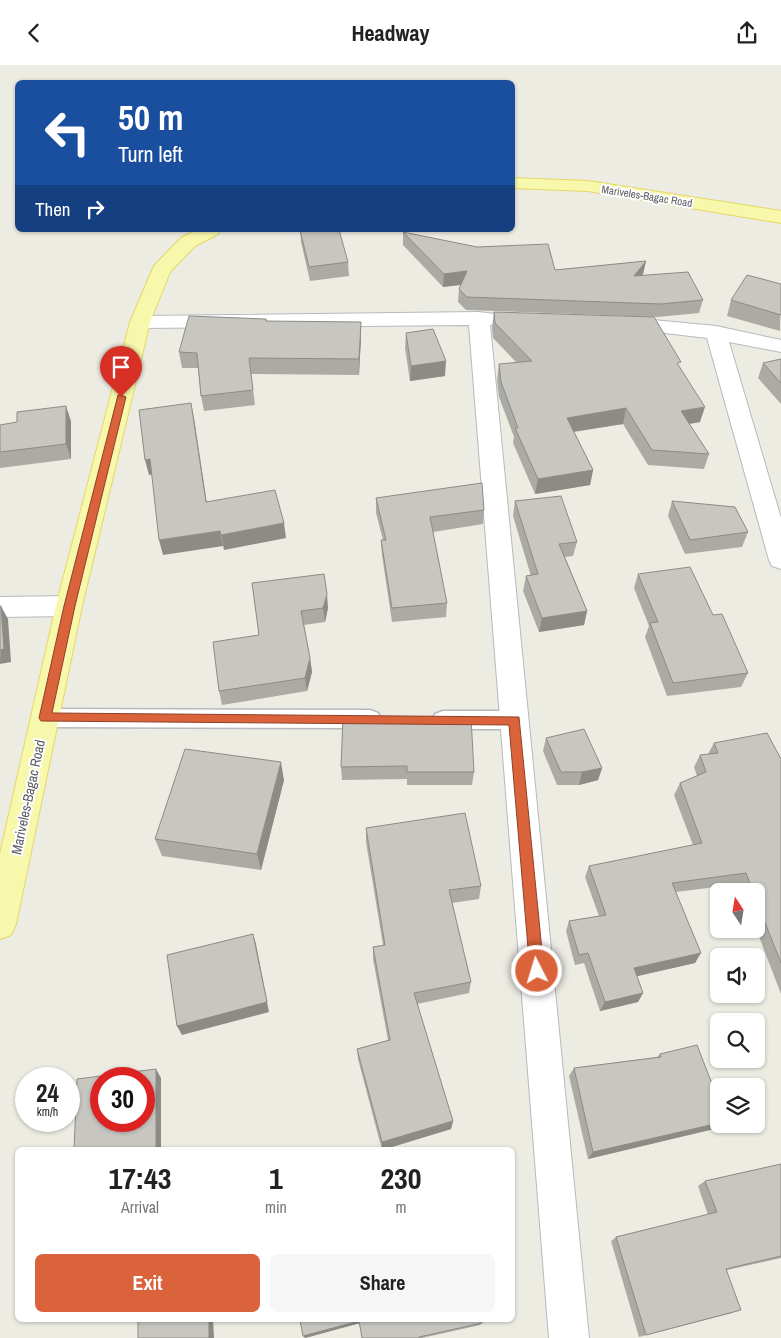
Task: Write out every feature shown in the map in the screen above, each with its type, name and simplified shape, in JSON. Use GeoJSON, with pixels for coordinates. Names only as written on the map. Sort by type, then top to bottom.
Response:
{"type":"FeatureCollection","features":[{"type":"Feature","properties":{"kind":"main road","name":"Mariveles-Bagac Road"},"geometry":{"type":"LineString","coordinates":[[515,183],[588,186],[781,217]]}},
{"type":"Feature","properties":{"kind":"main road","name":"Mariveles-Bagac Road"},"geometry":{"type":"LineString","coordinates":[[0,924],[69,606],[140,322],[161,270],[188,242],[207,232]]}},
{"type":"Feature","properties":{"kind":"street"},"geometry":{"type":"LineString","coordinates":[[140,322],[479,318],[518,320]]}},
{"type":"Feature","properties":{"kind":"street"},"geometry":{"type":"LineString","coordinates":[[479,318],[569,1338]]}},
{"type":"Feature","properties":{"kind":"street"},"geometry":{"type":"LineString","coordinates":[[606,323],[665,325],[716,332],[781,346]]}},
{"type":"Feature","properties":{"kind":"street"},"geometry":{"type":"LineString","coordinates":[[716,332],[781,560]]}},
{"type":"Feature","properties":{"kind":"street"},"geometry":{"type":"LineString","coordinates":[[0,607],[69,606]]}},
{"type":"Feature","properties":{"kind":"lane"},"geometry":{"type":"LineString","coordinates":[[45,718],[385,719]]}},
{"type":"Feature","properties":{"kind":"lane"},"geometry":{"type":"LineString","coordinates":[[425,720],[515,720]]}},
{"type":"Feature","properties":{"kind":"building"},"geometry":{"type":"Polygon","coordinates":[[[300,232],[340,232],[348,262],[309,267],[300,232]]]}},
{"type":"Feature","properties":{"kind":"building"},"geometry":{"type":"Polygon","coordinates":[[[403,232],[477,247],[548,244],[555,270],[646,261],[634,276],[688,272],[703,300],[661,304],[467,297],[459,289],[467,271],[444,274],[403,232]]]}},
{"type":"Feature","properties":{"kind":"building"},"geometry":{"type":"Polygon","coordinates":[[[747,275],[781,284],[781,315],[731,300],[747,275]]]}},
{"type":"Feature","properties":{"kind":"building"},"geometry":{"type":"Polygon","coordinates":[[[494,312],[654,317],[681,362],[677,363],[705,407],[681,411],[709,454],[652,450],[626,408],[567,418],[593,470],[538,479],[515,428],[518,428],[501,382],[499,364],[532,361],[495,323],[494,312]]]}},
{"type":"Feature","properties":{"kind":"building"},"geometry":{"type":"Polygon","coordinates":[[[189,316],[266,319],[266,321],[361,322],[359,359],[249,358],[253,390],[201,396],[197,353],[179,352],[189,316]]]}},
{"type":"Feature","properties":{"kind":"building"},"geometry":{"type":"Polygon","coordinates":[[[433,329],[446,361],[411,366],[406,333],[433,329]]]}},
{"type":"Feature","properties":{"kind":"building"},"geometry":{"type":"Polygon","coordinates":[[[781,359],[781,383],[763,363],[781,359]]]}},
{"type":"Feature","properties":{"kind":"building"},"geometry":{"type":"Polygon","coordinates":[[[191,403],[206,502],[275,490],[284,523],[221,535],[220,531],[159,540],[150,459],[145,460],[139,410],[191,403]]]}},
{"type":"Feature","properties":{"kind":"building"},"geometry":{"type":"Polygon","coordinates":[[[66,406],[66,444],[0,452],[0,425],[17,422],[17,412],[66,406]]]}},
{"type":"Feature","properties":{"kind":"building"},"geometry":{"type":"Polygon","coordinates":[[[482,483],[484,510],[430,517],[447,603],[392,608],[381,540],[386,540],[376,498],[482,483]]]}},
{"type":"Feature","properties":{"kind":"building"},"geometry":{"type":"Polygon","coordinates":[[[561,496],[577,542],[559,544],[587,611],[542,618],[526,576],[538,574],[515,501],[561,496]]]}},
{"type":"Feature","properties":{"kind":"building"},"geometry":{"type":"Polygon","coordinates":[[[672,501],[735,507],[748,532],[690,540],[672,501]]]}},
{"type":"Feature","properties":{"kind":"building"},"geometry":{"type":"Polygon","coordinates":[[[690,567],[713,615],[722,614],[748,673],[673,683],[650,623],[658,622],[638,574],[690,567]]]}},
{"type":"Feature","properties":{"kind":"building"},"geometry":{"type":"Polygon","coordinates":[[[324,574],[327,594],[323,608],[301,611],[310,658],[305,678],[219,691],[213,642],[259,635],[252,583],[324,574]]]}},
{"type":"Feature","properties":{"kind":"building"},"geometry":{"type":"Polygon","coordinates":[[[0,606],[4,649],[0,650],[0,606]]]}},
{"type":"Feature","properties":{"kind":"building"},"geometry":{"type":"Polygon","coordinates":[[[343,717],[471,717],[474,772],[407,772],[407,766],[341,767],[343,717]]]}},
{"type":"Feature","properties":{"kind":"building"},"geometry":{"type":"Polygon","coordinates":[[[584,729],[602,768],[582,772],[561,772],[546,738],[584,729]]]}},
{"type":"Feature","properties":{"kind":"building"},"geometry":{"type":"Polygon","coordinates":[[[767,733],[781,759],[781,963],[765,923],[765,883],[750,883],[746,873],[672,883],[701,953],[634,968],[643,993],[605,1002],[588,953],[579,955],[569,921],[606,915],[589,866],[702,843],[680,783],[706,772],[700,755],[718,753],[714,743],[767,733]]]}},
{"type":"Feature","properties":{"kind":"building"},"geometry":{"type":"Polygon","coordinates":[[[185,749],[281,762],[257,854],[155,839],[185,749]]]}},
{"type":"Feature","properties":{"kind":"building"},"geometry":{"type":"Polygon","coordinates":[[[465,813],[481,886],[449,890],[471,982],[414,993],[453,1121],[382,1142],[357,1049],[390,1040],[373,947],[385,945],[366,828],[465,813]]]}},
{"type":"Feature","properties":{"kind":"building"},"geometry":{"type":"Polygon","coordinates":[[[253,934],[267,1002],[177,1026],[167,955],[253,934]]]}},
{"type":"Feature","properties":{"kind":"building"},"geometry":{"type":"Polygon","coordinates":[[[697,1045],[710,1079],[710,1125],[593,1152],[574,1068],[661,1057],[660,1054],[697,1045]]]}},
{"type":"Feature","properties":{"kind":"building"},"geometry":{"type":"Polygon","coordinates":[[[156,1069],[156,1147],[74,1147],[75,1132],[80,1132],[80,1079],[90,1077],[90,1132],[155,1132],[156,1069]]]}},
{"type":"Feature","properties":{"kind":"building"},"geometry":{"type":"Polygon","coordinates":[[[781,1164],[781,1256],[726,1269],[741,1310],[646,1335],[616,1237],[717,1212],[705,1181],[781,1164]]]}},
{"type":"Feature","properties":{"kind":"building"},"geometry":{"type":"Polygon","coordinates":[[[138,1322],[209,1322],[209,1338],[138,1338],[138,1322]]]}},
{"type":"Feature","properties":{"kind":"building"},"geometry":{"type":"Polygon","coordinates":[[[300,1322],[355,1322],[303,1336],[300,1322]]]}},
{"type":"Feature","properties":{"kind":"building"},"geometry":{"type":"Polygon","coordinates":[[[359,1322],[482,1322],[419,1338],[362,1338],[359,1322]]]}},
{"type":"Feature","properties":{"kind":"route"},"geometry":{"type":"LineString","coordinates":[[121,397],[69,606],[45,718],[515,720],[537,971]]}}]}
